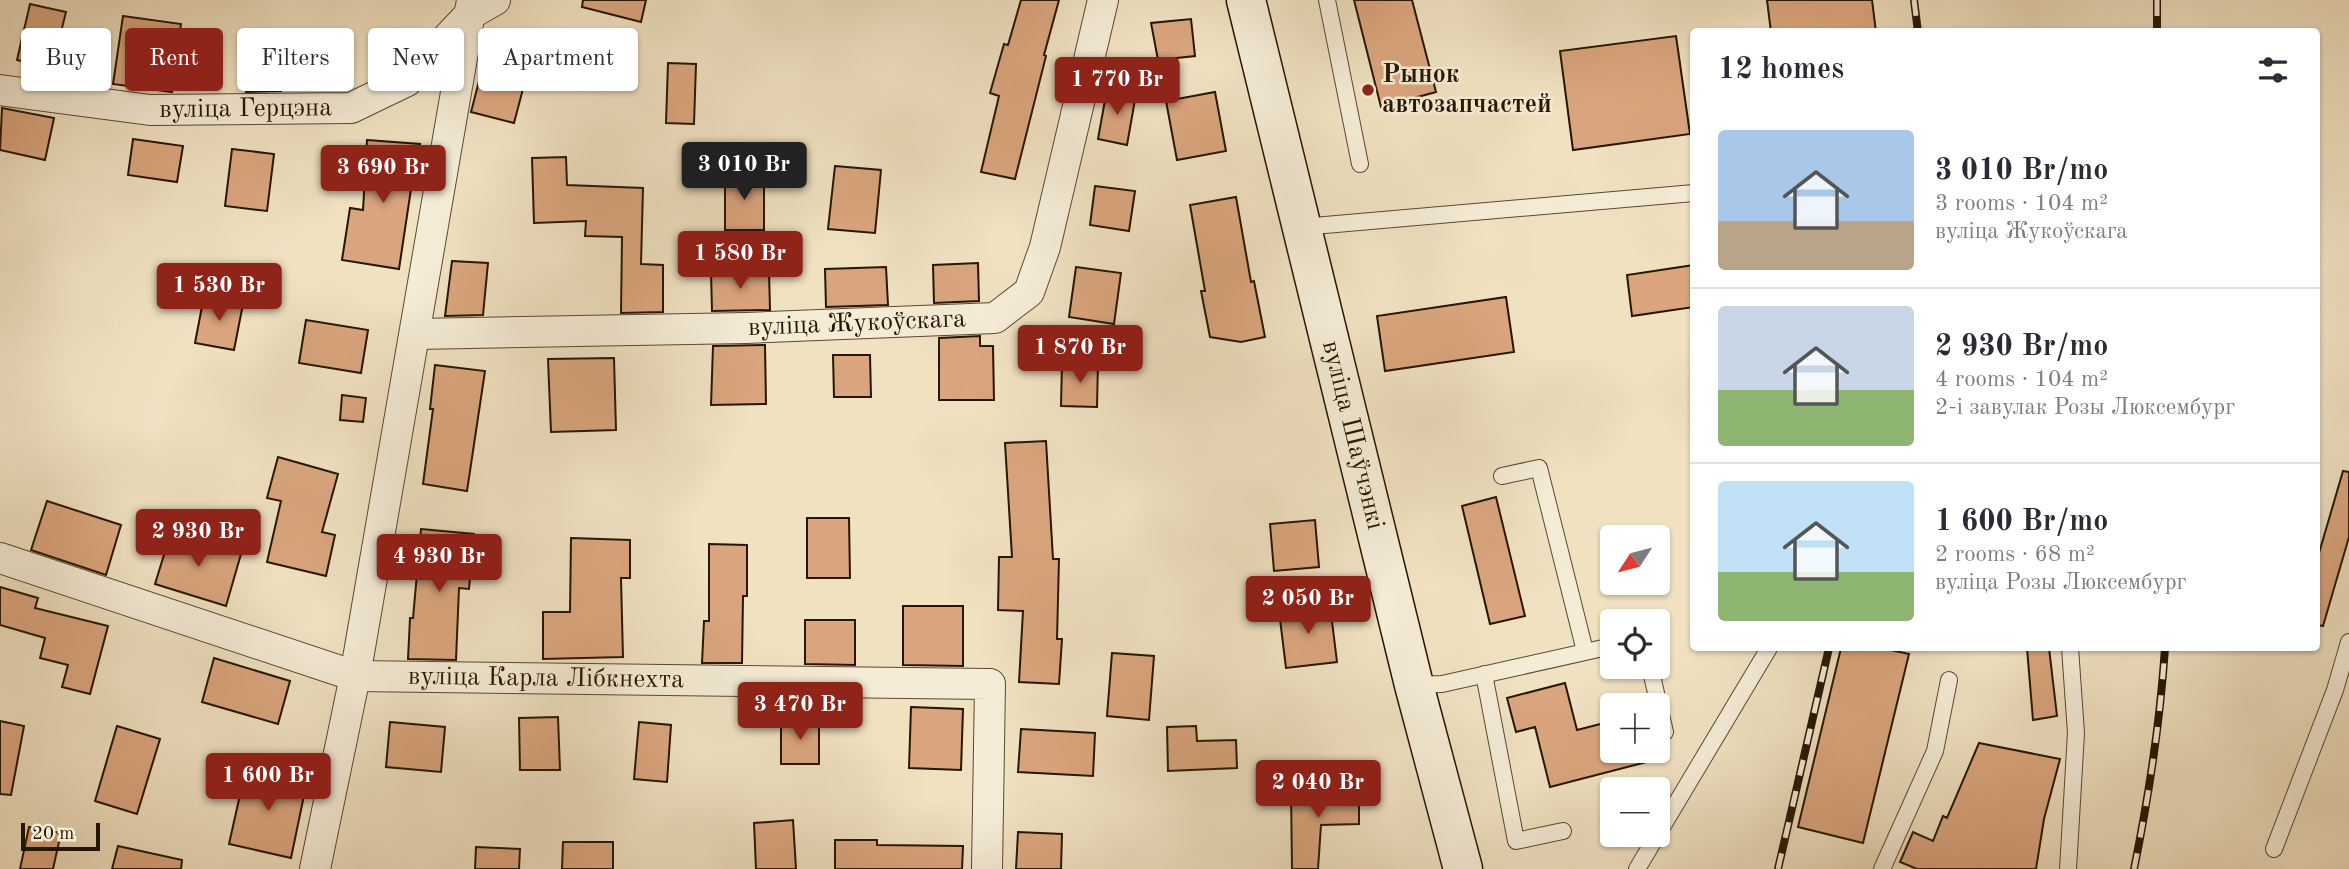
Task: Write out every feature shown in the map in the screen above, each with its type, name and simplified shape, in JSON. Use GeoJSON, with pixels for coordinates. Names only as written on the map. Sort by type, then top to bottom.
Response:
{"type":"FeatureCollection","features":[{"type":"Feature","properties":{"kind":"main road","name":"вуліца Шаўчэнкі"},"geometry":{"type":"LineString","coordinates":[[1246,0],[1414,685],[1463,869]]}},
{"type":"Feature","properties":{"kind":"street","name":"вуліца Герцэна"},"geometry":{"type":"LineString","coordinates":[[0,90],[150,110],[351,108],[407,81],[470,7],[495,0]]}},
{"type":"Feature","properties":{"kind":"street","name":"вуліца Жукоўскага"},"geometry":{"type":"LineString","coordinates":[[416,334],[746,328],[995,318],[1029,292],[1045,247],[1103,0]]}},
{"type":"Feature","properties":{"kind":"street"},"geometry":{"type":"LineString","coordinates":[[316,869],[355,676],[416,334],[470,7]]}},
{"type":"Feature","properties":{"kind":"street","name":"вуліца Карла Лібкнехта"},"geometry":{"type":"LineString","coordinates":[[0,558],[355,676],[990,684],[987,869]]}},
{"type":"Feature","properties":{"kind":"lane"},"geometry":{"type":"LineString","coordinates":[[1327,0],[1360,164]]}},
{"type":"Feature","properties":{"kind":"lane"},"geometry":{"type":"LineString","coordinates":[[1302,227],[1690,194]]}},
{"type":"Feature","properties":{"kind":"lane"},"geometry":{"type":"LineString","coordinates":[[1502,476],[1539,468],[1585,651]]}},
{"type":"Feature","properties":{"kind":"lane"},"geometry":{"type":"LineString","coordinates":[[2274,849],[2335,690],[2349,642]]}},
{"type":"Feature","properties":{"kind":"lane"},"geometry":{"type":"LineString","coordinates":[[1414,685],[1442,684],[1600,648]]}},
{"type":"Feature","properties":{"kind":"lane"},"geometry":{"type":"LineString","coordinates":[[1637,869],[1767,651]]}},
{"type":"Feature","properties":{"kind":"lane"},"geometry":{"type":"LineString","coordinates":[[2068,869],[2076,733],[2070,651]]}},
{"type":"Feature","properties":{"kind":"lane"},"geometry":{"type":"LineString","coordinates":[[1484,674],[1516,841],[1563,831]]}},
{"type":"Feature","properties":{"kind":"lane"},"geometry":{"type":"LineString","coordinates":[[1882,869],[1935,751],[1949,680]]}},
{"type":"Feature","properties":{"kind":"building"},"geometry":{"type":"Polygon","coordinates":[[[583,0],[646,0],[641,22],[582,7],[583,0]]]}},
{"type":"Feature","properties":{"kind":"building"},"geometry":{"type":"Polygon","coordinates":[[[1021,0],[1059,0],[1015,179],[981,172],[999,96],[990,93],[1004,44],[1008,45],[1021,0]]]}},
{"type":"Feature","properties":{"kind":"building"},"geometry":{"type":"Polygon","coordinates":[[[1354,0],[1412,0],[1436,92],[1381,107],[1354,0]]]}},
{"type":"Feature","properties":{"kind":"building"},"geometry":{"type":"Polygon","coordinates":[[[1767,0],[1872,0],[1876,28],[1770,28],[1767,0]]]}},
{"type":"Feature","properties":{"kind":"building"},"geometry":{"type":"Polygon","coordinates":[[[30,4],[66,12],[62,28],[24,28],[30,4]]]}},
{"type":"Feature","properties":{"kind":"building"},"geometry":{"type":"Polygon","coordinates":[[[123,16],[181,24],[180,28],[125,28],[125,86],[113,84],[123,16]]]}},
{"type":"Feature","properties":{"kind":"building"},"geometry":{"type":"Polygon","coordinates":[[[1191,19],[1195,56],[1158,60],[1151,23],[1191,19]]]}},
{"type":"Feature","properties":{"kind":"building"},"geometry":{"type":"Polygon","coordinates":[[[1676,36],[1690,134],[1573,150],[1560,51],[1676,36]]]}},
{"type":"Feature","properties":{"kind":"building"},"geometry":{"type":"Polygon","coordinates":[[[21,43],[21,61],[17,60],[21,43]]]}},
{"type":"Feature","properties":{"kind":"building"},"geometry":{"type":"Polygon","coordinates":[[[668,63],[696,64],[694,124],[666,123],[668,63]]]}},
{"type":"Feature","properties":{"kind":"building"},"geometry":{"type":"Polygon","coordinates":[[[478,85],[478,91],[522,91],[514,123],[471,112],[478,85]]]}},
{"type":"Feature","properties":{"kind":"building"},"geometry":{"type":"Polygon","coordinates":[[[1107,89],[1136,94],[1127,145],[1098,139],[1107,89]]]}},
{"type":"Feature","properties":{"kind":"building"},"geometry":{"type":"Polygon","coordinates":[[[1215,92],[1226,151],[1177,160],[1166,101],[1215,92]]]}},
{"type":"Feature","properties":{"kind":"building"},"geometry":{"type":"Polygon","coordinates":[[[2,108],[54,118],[45,160],[0,150],[2,108]]]}},
{"type":"Feature","properties":{"kind":"building"},"geometry":{"type":"Polygon","coordinates":[[[133,139],[183,146],[177,182],[128,175],[133,139]]]}},
{"type":"Feature","properties":{"kind":"building"},"geometry":{"type":"Polygon","coordinates":[[[367,140],[420,144],[417,189],[411,189],[399,269],[342,260],[350,208],[363,210],[367,140]]]}},
{"type":"Feature","properties":{"kind":"building"},"geometry":{"type":"Polygon","coordinates":[[[232,149],[274,154],[267,211],[225,206],[232,149]]]}},
{"type":"Feature","properties":{"kind":"building"},"geometry":{"type":"Polygon","coordinates":[[[566,157],[567,185],[643,188],[641,264],[663,265],[663,312],[621,313],[622,237],[585,236],[586,221],[534,223],[532,158],[566,157]]]}},
{"type":"Feature","properties":{"kind":"building"},"geometry":{"type":"Polygon","coordinates":[[[835,166],[881,170],[875,233],[828,229],[835,166]]]}},
{"type":"Feature","properties":{"kind":"building"},"geometry":{"type":"Polygon","coordinates":[[[725,174],[764,174],[764,230],[725,230],[725,174]]]}},
{"type":"Feature","properties":{"kind":"building"},"geometry":{"type":"Polygon","coordinates":[[[1095,186],[1135,191],[1129,231],[1090,225],[1095,186]]]}},
{"type":"Feature","properties":{"kind":"building"},"geometry":{"type":"Polygon","coordinates":[[[1236,197],[1251,282],[1254,281],[1265,337],[1241,342],[1210,337],[1190,205],[1236,197]]]}},
{"type":"Feature","properties":{"kind":"building"},"geometry":{"type":"Polygon","coordinates":[[[452,261],[488,263],[483,315],[445,316],[452,261]]]}},
{"type":"Feature","properties":{"kind":"building"},"geometry":{"type":"Polygon","coordinates":[[[978,263],[979,301],[934,303],[933,265],[978,263]]]}},
{"type":"Feature","properties":{"kind":"building"},"geometry":{"type":"Polygon","coordinates":[[[1690,266],[1690,308],[1632,316],[1627,275],[1690,266]]]}},
{"type":"Feature","properties":{"kind":"building"},"geometry":{"type":"Polygon","coordinates":[[[886,267],[888,305],[826,307],[825,269],[886,267]]]}},
{"type":"Feature","properties":{"kind":"building"},"geometry":{"type":"Polygon","coordinates":[[[1076,267],[1121,273],[1114,324],[1069,317],[1076,267]]]}},
{"type":"Feature","properties":{"kind":"building"},"geometry":{"type":"Polygon","coordinates":[[[769,271],[770,310],[712,311],[711,272],[769,271]]]}},
{"type":"Feature","properties":{"kind":"building"},"geometry":{"type":"Polygon","coordinates":[[[204,296],[243,304],[234,350],[195,343],[204,296]]]}},
{"type":"Feature","properties":{"kind":"building"},"geometry":{"type":"Polygon","coordinates":[[[1506,297],[1514,352],[1385,371],[1377,316],[1506,297]]]}},
{"type":"Feature","properties":{"kind":"building"},"geometry":{"type":"Polygon","coordinates":[[[306,320],[368,330],[361,373],[299,363],[306,320]]]}},
{"type":"Feature","properties":{"kind":"building"},"geometry":{"type":"Polygon","coordinates":[[[980,336],[980,346],[993,346],[994,400],[939,400],[939,338],[980,336]]]}},
{"type":"Feature","properties":{"kind":"building"},"geometry":{"type":"Polygon","coordinates":[[[765,345],[766,404],[711,405],[713,346],[765,345]]]}},
{"type":"Feature","properties":{"kind":"building"},"geometry":{"type":"Polygon","coordinates":[[[833,355],[870,355],[871,397],[834,397],[833,355]]]}},
{"type":"Feature","properties":{"kind":"building"},"geometry":{"type":"Polygon","coordinates":[[[614,358],[616,430],[551,432],[548,359],[614,358]]]}},
{"type":"Feature","properties":{"kind":"building"},"geometry":{"type":"Polygon","coordinates":[[[1062,363],[1098,363],[1097,407],[1061,406],[1062,363]]]}},
{"type":"Feature","properties":{"kind":"building"},"geometry":{"type":"Polygon","coordinates":[[[435,365],[485,371],[467,491],[423,484],[433,409],[430,409],[435,365]]]}},
{"type":"Feature","properties":{"kind":"building"},"geometry":{"type":"Polygon","coordinates":[[[342,395],[366,398],[363,422],[340,420],[342,395]]]}},
{"type":"Feature","properties":{"kind":"building"},"geometry":{"type":"Polygon","coordinates":[[[1046,441],[1053,559],[1059,559],[1057,639],[1062,639],[1059,684],[1019,682],[1023,611],[998,610],[999,557],[1012,557],[1005,443],[1046,441]]]}},
{"type":"Feature","properties":{"kind":"building"},"geometry":{"type":"Polygon","coordinates":[[[278,457],[338,474],[322,532],[335,535],[326,576],[267,562],[281,501],[267,498],[278,457]]]}},
{"type":"Feature","properties":{"kind":"building"},"geometry":{"type":"Polygon","coordinates":[[[2343,471],[2349,472],[2349,537],[2323,626],[2320,626],[2320,550],[2343,471]]]}},
{"type":"Feature","properties":{"kind":"building"},"geometry":{"type":"Polygon","coordinates":[[[1496,497],[1525,616],[1490,624],[1462,506],[1496,497]]]}},
{"type":"Feature","properties":{"kind":"building"},"geometry":{"type":"Polygon","coordinates":[[[47,501],[121,525],[106,575],[31,550],[47,501]]]}},
{"type":"Feature","properties":{"kind":"building"},"geometry":{"type":"Polygon","coordinates":[[[807,518],[849,518],[850,578],[807,578],[807,518]]]}},
{"type":"Feature","properties":{"kind":"building"},"geometry":{"type":"Polygon","coordinates":[[[1315,520],[1319,567],[1274,571],[1270,524],[1315,520]]]}},
{"type":"Feature","properties":{"kind":"building"},"geometry":{"type":"Polygon","coordinates":[[[421,529],[474,534],[469,589],[459,588],[456,660],[408,659],[421,529]]]}},
{"type":"Feature","properties":{"kind":"building"},"geometry":{"type":"Polygon","coordinates":[[[171,532],[241,554],[226,606],[155,584],[171,532]]]}},
{"type":"Feature","properties":{"kind":"building"},"geometry":{"type":"Polygon","coordinates":[[[571,538],[630,540],[630,578],[621,578],[623,657],[543,659],[543,612],[570,612],[571,538]]]}},
{"type":"Feature","properties":{"kind":"building"},"geometry":{"type":"Polygon","coordinates":[[[709,544],[747,545],[747,596],[743,596],[742,663],[702,663],[704,621],[709,621],[709,544]]]}},
{"type":"Feature","properties":{"kind":"building"},"geometry":{"type":"Polygon","coordinates":[[[0,587],[38,598],[35,608],[108,626],[90,694],[62,687],[68,665],[40,658],[45,638],[0,625],[0,587]]]}},
{"type":"Feature","properties":{"kind":"building"},"geometry":{"type":"Polygon","coordinates":[[[1330,605],[1337,662],[1286,668],[1279,611],[1330,605]]]}},
{"type":"Feature","properties":{"kind":"building"},"geometry":{"type":"Polygon","coordinates":[[[903,606],[963,606],[963,666],[903,665],[903,606]]]}},
{"type":"Feature","properties":{"kind":"building"},"geometry":{"type":"Polygon","coordinates":[[[805,620],[855,620],[855,665],[805,664],[805,620]]]}},
{"type":"Feature","properties":{"kind":"building"},"geometry":{"type":"Polygon","coordinates":[[[1840,651],[1896,651],[1909,654],[1863,843],[1798,827],[1840,651]]]}},
{"type":"Feature","properties":{"kind":"building"},"geometry":{"type":"Polygon","coordinates":[[[2027,651],[2049,651],[2057,716],[2033,720],[2027,651]]]}},
{"type":"Feature","properties":{"kind":"building"},"geometry":{"type":"Polygon","coordinates":[[[1112,653],[1154,656],[1149,720],[1107,716],[1112,653]]]}},
{"type":"Feature","properties":{"kind":"building"},"geometry":{"type":"Polygon","coordinates":[[[214,658],[290,681],[278,724],[202,702],[214,658]]]}},
{"type":"Feature","properties":{"kind":"building"},"geometry":{"type":"Polygon","coordinates":[[[1565,683],[1577,730],[1600,724],[1600,763],[1643,763],[1550,787],[1535,727],[1516,732],[1507,698],[1565,683]]]}},
{"type":"Feature","properties":{"kind":"building"},"geometry":{"type":"Polygon","coordinates":[[[911,707],[963,709],[961,770],[909,768],[911,707]]]}},
{"type":"Feature","properties":{"kind":"building"},"geometry":{"type":"Polygon","coordinates":[[[558,717],[560,770],[520,770],[519,718],[558,717]]]}},
{"type":"Feature","properties":{"kind":"building"},"geometry":{"type":"Polygon","coordinates":[[[0,721],[24,726],[11,795],[0,794],[0,721]]]}},
{"type":"Feature","properties":{"kind":"building"},"geometry":{"type":"Polygon","coordinates":[[[781,721],[819,721],[819,764],[781,764],[781,721]]]}},
{"type":"Feature","properties":{"kind":"building"},"geometry":{"type":"Polygon","coordinates":[[[390,722],[445,727],[441,772],[386,767],[390,722]]]}},
{"type":"Feature","properties":{"kind":"building"},"geometry":{"type":"Polygon","coordinates":[[[639,722],[671,725],[667,782],[634,779],[639,722]]]}},
{"type":"Feature","properties":{"kind":"building"},"geometry":{"type":"Polygon","coordinates":[[[117,726],[160,739],[137,814],[95,801],[117,726]]]}},
{"type":"Feature","properties":{"kind":"building"},"geometry":{"type":"Polygon","coordinates":[[[1196,726],[1197,741],[1236,740],[1237,768],[1168,771],[1167,727],[1196,726]]]}},
{"type":"Feature","properties":{"kind":"building"},"geometry":{"type":"Polygon","coordinates":[[[1021,729],[1095,733],[1093,776],[1018,772],[1021,729]]]}},
{"type":"Feature","properties":{"kind":"building"},"geometry":{"type":"Polygon","coordinates":[[[1979,743],[2060,759],[2044,819],[2036,869],[1917,869],[1900,862],[1913,832],[1933,841],[1943,816],[1947,818],[1979,743]]]}},
{"type":"Feature","properties":{"kind":"building"},"geometry":{"type":"Polygon","coordinates":[[[246,768],[307,781],[291,858],[229,844],[246,768]]]}},
{"type":"Feature","properties":{"kind":"building"},"geometry":{"type":"Polygon","coordinates":[[[1291,789],[1359,789],[1359,824],[1321,825],[1318,869],[1292,869],[1291,789]]]}},
{"type":"Feature","properties":{"kind":"building"},"geometry":{"type":"Polygon","coordinates":[[[793,820],[796,869],[756,869],[754,823],[793,820]]]}},
{"type":"Feature","properties":{"kind":"building"},"geometry":{"type":"Polygon","coordinates":[[[29,827],[61,833],[53,869],[20,869],[29,827]]]}},
{"type":"Feature","properties":{"kind":"building"},"geometry":{"type":"Polygon","coordinates":[[[1018,832],[1062,834],[1061,869],[1016,869],[1018,832]]]}},
{"type":"Feature","properties":{"kind":"building"},"geometry":{"type":"Polygon","coordinates":[[[835,840],[877,840],[877,845],[963,846],[962,869],[835,869],[835,840]]]}},
{"type":"Feature","properties":{"kind":"building"},"geometry":{"type":"Polygon","coordinates":[[[563,842],[613,842],[613,869],[562,869],[563,842]]]}},
{"type":"Feature","properties":{"kind":"building"},"geometry":{"type":"Polygon","coordinates":[[[118,846],[182,860],[181,869],[112,869],[118,846]]]}},
{"type":"Feature","properties":{"kind":"building"},"geometry":{"type":"Polygon","coordinates":[[[476,847],[520,849],[519,869],[475,869],[476,847]]]}},
{"type":"Feature","properties":{"kind":"railway"},"geometry":{"type":"LineString","coordinates":[[1914,0],[1918,28]]}},
{"type":"Feature","properties":{"kind":"railway"},"geometry":{"type":"LineString","coordinates":[[2157,0],[2157,28]]}},
{"type":"Feature","properties":{"kind":"railway"},"geometry":{"type":"LineString","coordinates":[[1778,869],[1828,651]]}},
{"type":"Feature","properties":{"kind":"railway"},"geometry":{"type":"LineString","coordinates":[[2134,869],[2153,759],[2165,651]]}},
{"type":"Feature","properties":{"kind":"place","name":"Рынок автозапчастей"},"geometry":{"type":"Point","coordinates":[1368,90]}}]}
